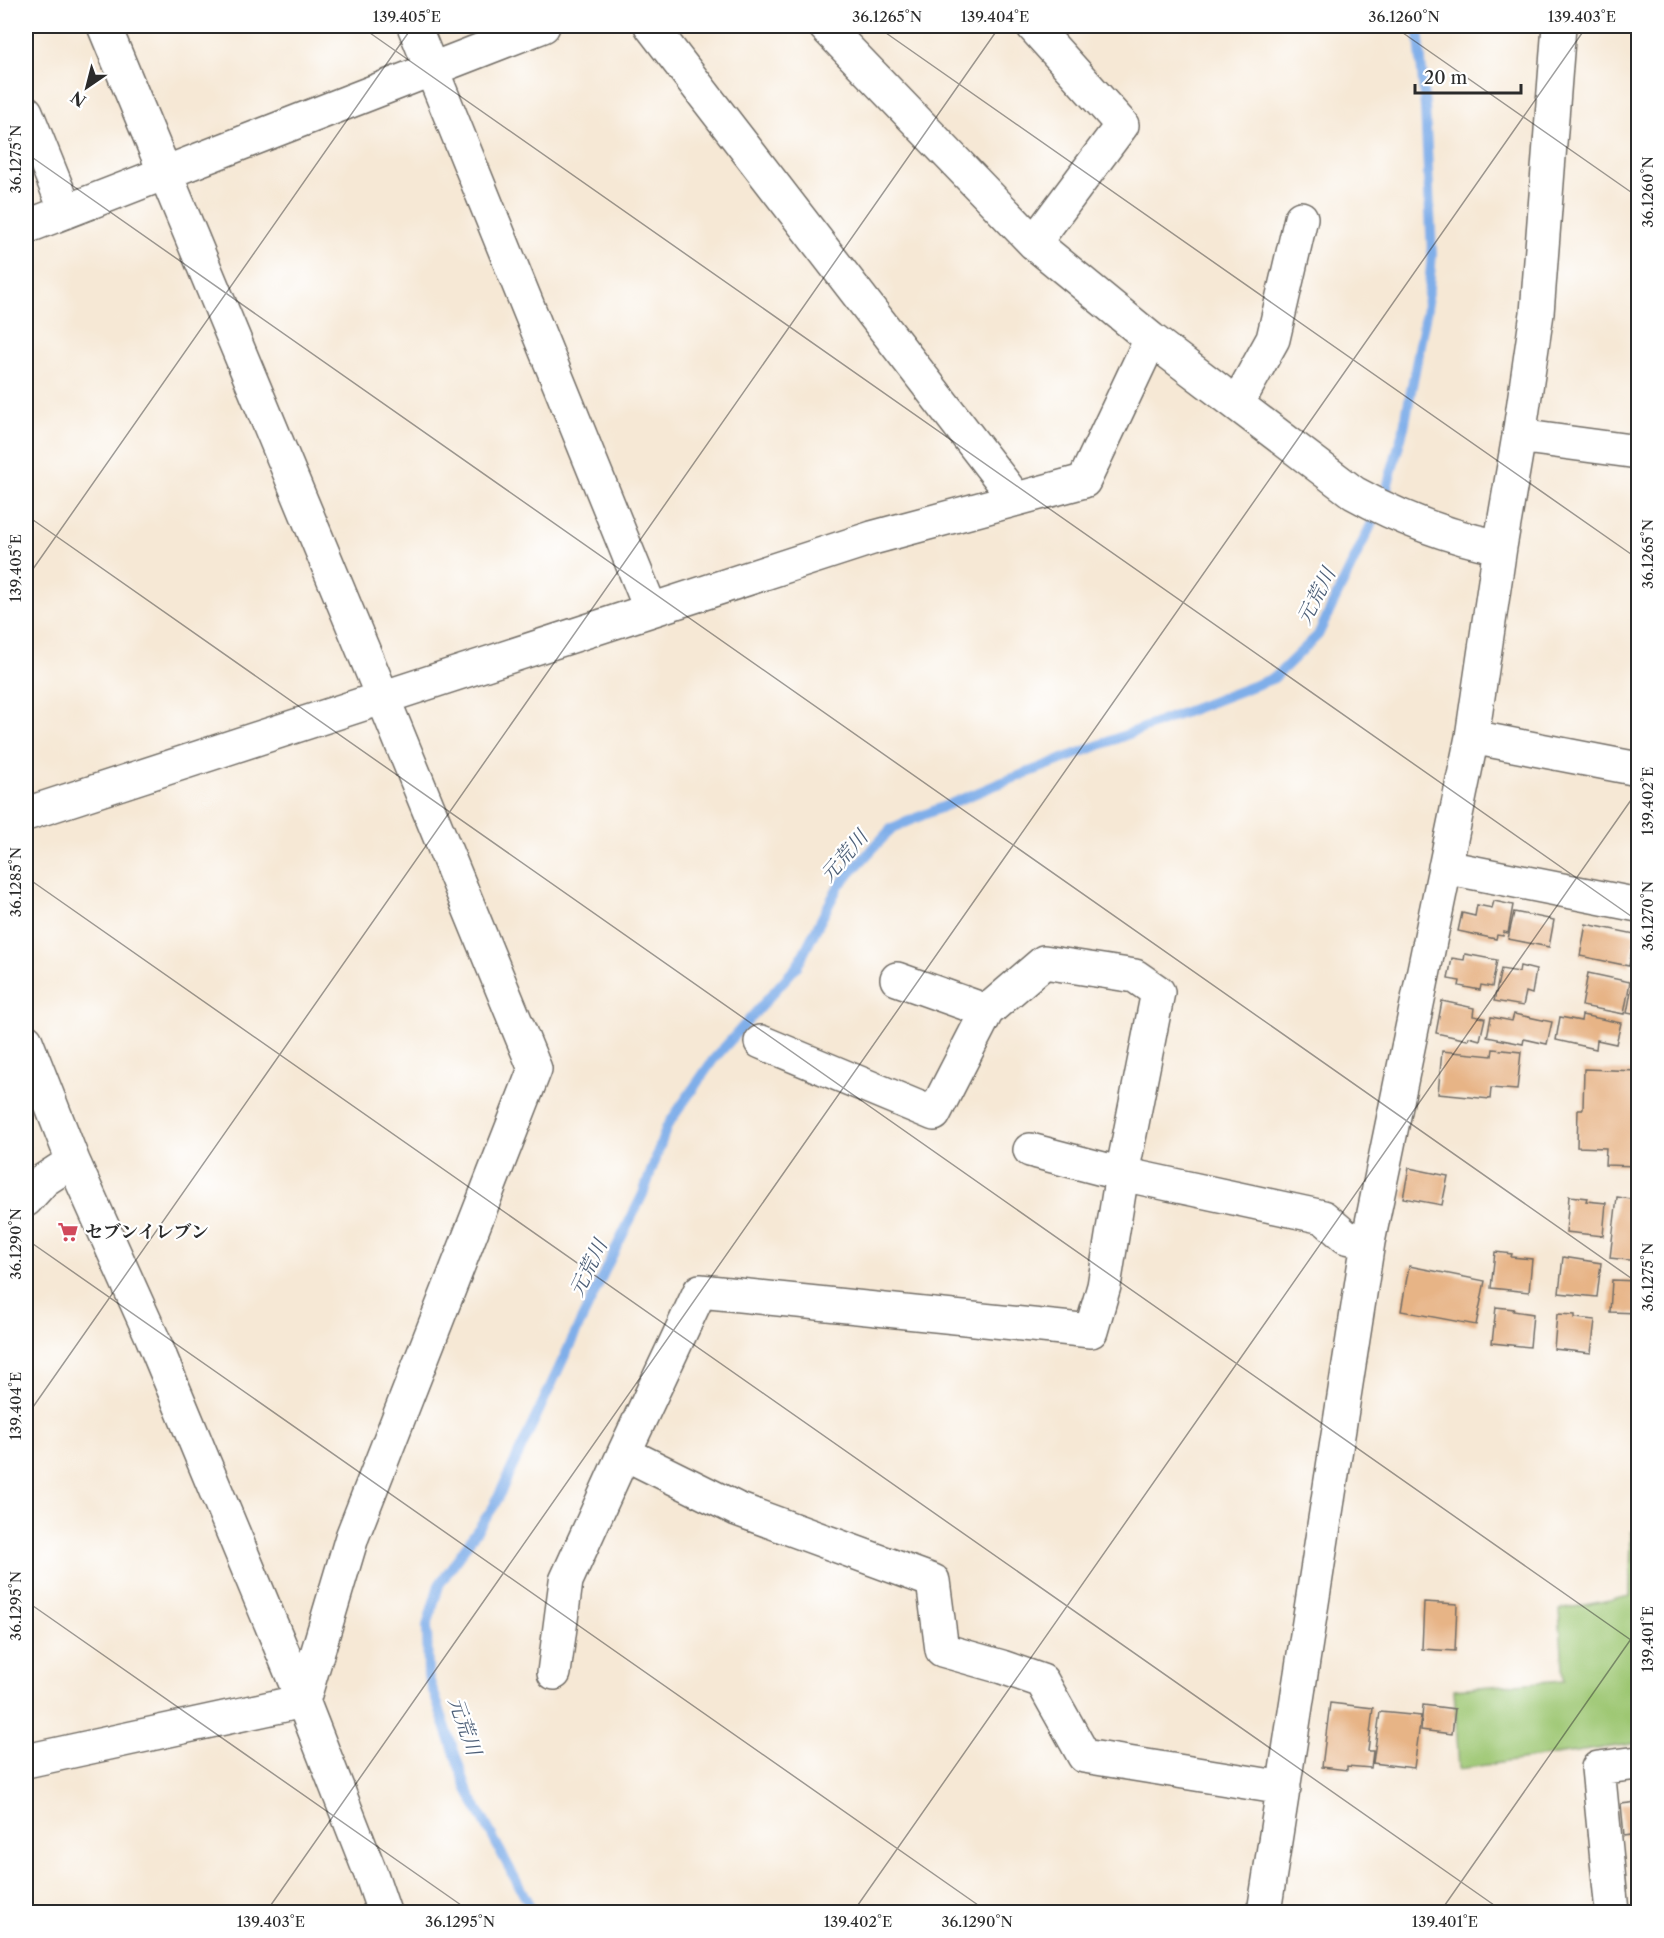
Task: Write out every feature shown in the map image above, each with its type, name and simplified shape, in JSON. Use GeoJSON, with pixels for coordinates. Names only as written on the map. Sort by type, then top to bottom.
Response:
{"type":"FeatureCollection","features":[{"type":"Feature","properties":{"kind":"street"},"geometry":{"type":"LineString","coordinates":[[104,26],[384,698],[535,1069],[352,1537],[303,1701]]}},
{"type":"Feature","properties":{"kind":"street"},"geometry":{"type":"LineString","coordinates":[[414,26],[651,610]]}},
{"type":"Feature","properties":{"kind":"street"},"geometry":{"type":"LineString","coordinates":[[26,227],[543,26]]}},
{"type":"Feature","properties":{"kind":"street"},"geometry":{"type":"LineString","coordinates":[[651,26],[1016,499]]}},
{"type":"Feature","properties":{"kind":"street"},"geometry":{"type":"LineString","coordinates":[[825,26],[1034,243],[1151,339],[1354,493],[1384,510],[1471,541],[1500,547]]}},
{"type":"Feature","properties":{"kind":"street"},"geometry":{"type":"LineString","coordinates":[[1033,26],[1122,125],[1034,243]]}},
{"type":"Feature","properties":{"kind":"street"},"geometry":{"type":"LineString","coordinates":[[1264,1912],[1368,1242],[1472,737],[1537,313],[1559,26]]}},
{"type":"Feature","properties":{"kind":"street"},"geometry":{"type":"LineString","coordinates":[[26,112],[66,211]]}},
{"type":"Feature","properties":{"kind":"street"},"geometry":{"type":"LineString","coordinates":[[1237,404],[1273,339],[1301,218]]}},
{"type":"Feature","properties":{"kind":"street"},"geometry":{"type":"LineString","coordinates":[[26,814],[872,538],[1084,480],[1151,339]]}},
{"type":"Feature","properties":{"kind":"street"},"geometry":{"type":"LineString","coordinates":[[1519,436],[1638,452]]}},
{"type":"Feature","properties":{"kind":"street"},"geometry":{"type":"LineString","coordinates":[[1472,737],[1638,769]]}},
{"type":"Feature","properties":{"kind":"street"},"geometry":{"type":"LineString","coordinates":[[1445,867],[1638,905]]}},
{"type":"Feature","properties":{"kind":"street"},"geometry":{"type":"LineString","coordinates":[[554,1673],[566,1581],[700,1291],[1091,1331],[1104,1286],[1122,1174],[1158,992],[1135,976],[1044,962],[987,1011],[934,1114],[761,1042]]}},
{"type":"Feature","properties":{"kind":"street"},"geometry":{"type":"LineString","coordinates":[[897,979],[987,1011]]}},
{"type":"Feature","properties":{"kind":"street"},"geometry":{"type":"LineString","coordinates":[[26,1041],[33,1080],[73,1161],[152,1336],[303,1701],[384,1912]]}},
{"type":"Feature","properties":{"kind":"street"},"geometry":{"type":"LineString","coordinates":[[1030,1150],[1122,1174],[1323,1217],[1346,1237],[1368,1242]]}},
{"type":"Feature","properties":{"kind":"street"},"geometry":{"type":"LineString","coordinates":[[26,1200],[44,1180],[73,1161]]}},
{"type":"Feature","properties":{"kind":"street"},"geometry":{"type":"LineString","coordinates":[[624,1453],[737,1509],[933,1581],[942,1650],[1042,1681],[1084,1756],[1284,1788]]}},
{"type":"Feature","properties":{"kind":"street"},"geometry":{"type":"LineString","coordinates":[[26,1761],[303,1701]]}},
{"type":"Feature","properties":{"kind":"street"},"geometry":{"type":"LineString","coordinates":[[1612,1912],[1598,1768],[1638,1763]]}},
{"type":"Feature","properties":{"kind":"green space"},"geometry":{"type":"Polygon","coordinates":[[[1631,1532],[1638,1532],[1638,1743],[1459,1769],[1454,1689],[1564,1680],[1559,1610],[1630,1596],[1631,1532]]]}},
{"type":"Feature","properties":{"kind":"building"},"geometry":{"type":"Polygon","coordinates":[[[1494,901],[1513,905],[1508,933],[1504,932],[1503,936],[1497,935],[1496,939],[1458,931],[1462,913],[1475,916],[1477,905],[1492,908],[1494,901]]]}},
{"type":"Feature","properties":{"kind":"building"},"geometry":{"type":"Polygon","coordinates":[[[1514,912],[1554,920],[1549,947],[1508,939],[1514,912]]]}},
{"type":"Feature","properties":{"kind":"building"},"geometry":{"type":"Polygon","coordinates":[[[1586,924],[1635,934],[1629,966],[1580,956],[1586,924]]]}},
{"type":"Feature","properties":{"kind":"building"},"geometry":{"type":"Polygon","coordinates":[[[1465,954],[1497,960],[1492,987],[1481,985],[1480,990],[1459,986],[1460,981],[1448,979],[1452,958],[1464,960],[1465,954]]]}},
{"type":"Feature","properties":{"kind":"building"},"geometry":{"type":"Polygon","coordinates":[[[1638,959],[1638,1015],[1627,1013],[1638,959]]]}},
{"type":"Feature","properties":{"kind":"building"},"geometry":{"type":"Polygon","coordinates":[[[1520,966],[1536,970],[1532,994],[1526,992],[1523,1006],[1494,1001],[1501,969],[1519,972],[1520,966]]]}},
{"type":"Feature","properties":{"kind":"building"},"geometry":{"type":"Polygon","coordinates":[[[1588,973],[1630,982],[1624,1014],[1582,1006],[1588,973]]]}},
{"type":"Feature","properties":{"kind":"building"},"geometry":{"type":"Polygon","coordinates":[[[1442,1001],[1474,1008],[1473,1016],[1485,1018],[1480,1040],[1469,1037],[1468,1040],[1436,1033],[1442,1001]]]}},
{"type":"Feature","properties":{"kind":"building"},"geometry":{"type":"Polygon","coordinates":[[[1514,1014],[1552,1022],[1547,1044],[1524,1039],[1523,1044],[1487,1037],[1491,1017],[1512,1021],[1514,1014]]]}},
{"type":"Feature","properties":{"kind":"building"},"geometry":{"type":"Polygon","coordinates":[[[1582,1015],[1621,1023],[1616,1044],[1597,1040],[1596,1049],[1556,1040],[1560,1017],[1581,1021],[1582,1015]]]}},
{"type":"Feature","properties":{"kind":"building"},"geometry":{"type":"Polygon","coordinates":[[[1493,1049],[1521,1052],[1517,1090],[1491,1088],[1490,1099],[1438,1094],[1442,1051],[1492,1056],[1493,1049]]]}},
{"type":"Feature","properties":{"kind":"building"},"geometry":{"type":"Polygon","coordinates":[[[1584,1069],[1638,1071],[1638,1166],[1605,1165],[1606,1148],[1577,1147],[1578,1109],[1583,1109],[1584,1069]]]}},
{"type":"Feature","properties":{"kind":"building"},"geometry":{"type":"Polygon","coordinates":[[[1409,1168],[1448,1176],[1442,1205],[1403,1198],[1409,1168]]]}},
{"type":"Feature","properties":{"kind":"building"},"geometry":{"type":"Polygon","coordinates":[[[1569,1196],[1606,1203],[1603,1236],[1566,1232],[1569,1196]]]}},
{"type":"Feature","properties":{"kind":"building"},"geometry":{"type":"Polygon","coordinates":[[[1617,1197],[1638,1200],[1638,1261],[1610,1258],[1617,1197]]]}},
{"type":"Feature","properties":{"kind":"building"},"geometry":{"type":"Polygon","coordinates":[[[1495,1252],[1512,1254],[1511,1257],[1532,1259],[1529,1292],[1491,1288],[1495,1252]]]}},
{"type":"Feature","properties":{"kind":"building"},"geometry":{"type":"Polygon","coordinates":[[[1563,1257],[1601,1263],[1597,1297],[1559,1293],[1563,1257]]]}},
{"type":"Feature","properties":{"kind":"building"},"geometry":{"type":"Polygon","coordinates":[[[1409,1266],[1485,1281],[1476,1325],[1401,1311],[1409,1266]]]}},
{"type":"Feature","properties":{"kind":"building"},"geometry":{"type":"Polygon","coordinates":[[[1612,1280],[1638,1281],[1638,1313],[1610,1312],[1612,1280]]]}},
{"type":"Feature","properties":{"kind":"building"},"geometry":{"type":"Polygon","coordinates":[[[1496,1307],[1533,1314],[1530,1347],[1492,1343],[1496,1307]]]}},
{"type":"Feature","properties":{"kind":"building"},"geometry":{"type":"Polygon","coordinates":[[[1557,1314],[1575,1315],[1575,1318],[1595,1320],[1591,1353],[1554,1349],[1557,1314]]]}},
{"type":"Feature","properties":{"kind":"building"},"geometry":{"type":"Polygon","coordinates":[[[1424,1602],[1457,1604],[1455,1651],[1422,1649],[1424,1602]]]}},
{"type":"Feature","properties":{"kind":"building"},"geometry":{"type":"Polygon","coordinates":[[[1330,1703],[1373,1708],[1368,1751],[1373,1751],[1371,1768],[1347,1766],[1347,1770],[1322,1767],[1330,1703]]]}},
{"type":"Feature","properties":{"kind":"building"},"geometry":{"type":"Polygon","coordinates":[[[1423,1705],[1455,1709],[1452,1734],[1421,1730],[1423,1705]]]}},
{"type":"Feature","properties":{"kind":"building"},"geometry":{"type":"Polygon","coordinates":[[[1380,1712],[1421,1716],[1414,1768],[1373,1763],[1380,1712]]]}},
{"type":"Feature","properties":{"kind":"building"},"geometry":{"type":"Polygon","coordinates":[[[1638,1802],[1638,1834],[1624,1836],[1621,1804],[1638,1802]]]}},
{"type":"Feature","properties":{"kind":"waterway","name":"元荒川"},"geometry":{"type":"LineString","coordinates":[[533,1912],[467,1789],[428,1676],[427,1626],[439,1585],[494,1506],[643,1194],[667,1126],[713,1060],[797,966],[839,885],[892,828],[998,784],[1274,678],[1318,635],[1384,498],[1404,427],[1427,308],[1432,254],[1425,107],[1418,26]]}},
{"type":"Feature","properties":{"kind":"place","name":"セブンイレブン"},"geometry":{"type":"Point","coordinates":[68,1232]}}]}
